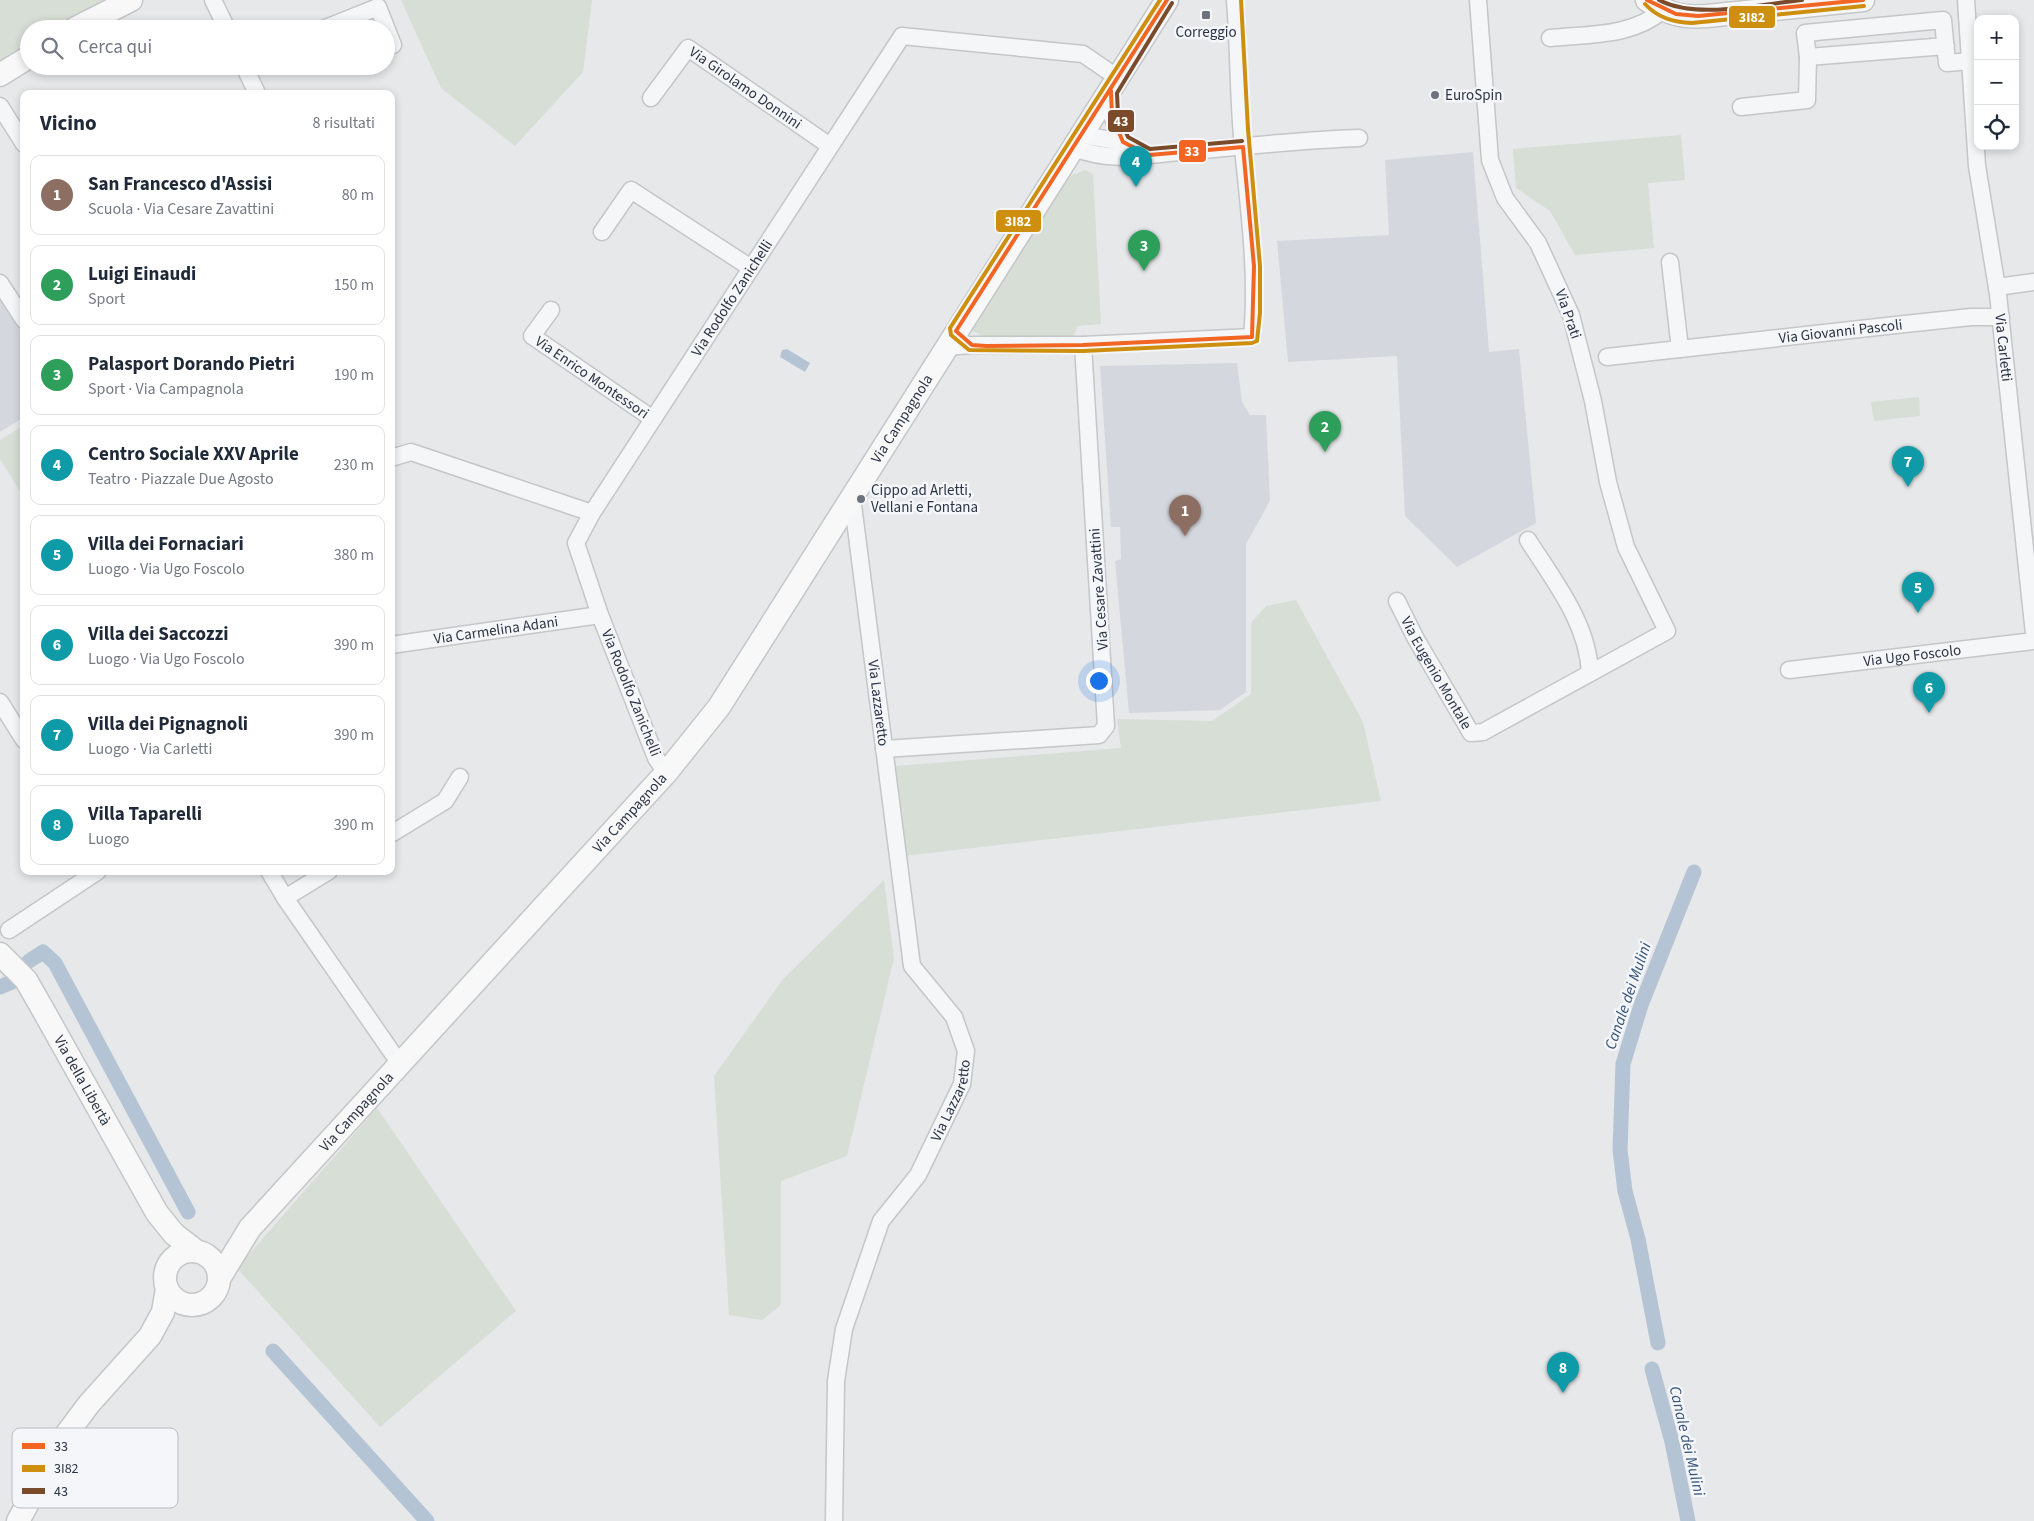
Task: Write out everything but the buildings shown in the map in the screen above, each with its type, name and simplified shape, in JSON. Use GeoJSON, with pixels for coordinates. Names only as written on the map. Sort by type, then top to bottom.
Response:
{"type":"FeatureCollection","features":[{"type":"Feature","properties":{"kind":"main road"},"geometry":{"type":"LineString","coordinates":[[92,20],[131,0]]}},
{"type":"Feature","properties":{"kind":"main road","name":"Via Campagnola"},"geometry":{"type":"LineString","coordinates":[[71,1428],[89,1404],[150,1336],[192,1306],[200,1305],[215,1294],[220,1278],[250,1228],[666,773],[719,707],[852,497],[958,341],[1078,141],[1167,0]]}},
{"type":"Feature","properties":{"kind":"main road"},"geometry":{"type":"LineString","coordinates":[[1653,4],[1679,16],[1703,17],[1863,0]]}},
{"type":"Feature","properties":{"kind":"main road"},"geometry":{"type":"LineString","coordinates":[[0,75],[20,63]]}},
{"type":"Feature","properties":{"kind":"main road","name":"Via della Libertà"},"geometry":{"type":"LineString","coordinates":[[0,954],[30,987],[156,1213],[174,1234],[199,1252]]}},
{"type":"Feature","properties":{"kind":"main road","name":"Via della Libertà"},"geometry":{"type":"LineString","coordinates":[[156,1213],[165,1243],[167,1267]]}},
{"type":"Feature","properties":{"kind":"main road","name":"Via Campagnola"},"geometry":{"type":"LineString","coordinates":[[150,1336],[163,1312],[167,1289],[165,1274],[167,1267],[179,1254],[199,1252],[250,1228]]}},
{"type":"Feature","properties":{"kind":"main road"},"geometry":{"type":"LineString","coordinates":[[199,1252],[215,1262],[220,1278]]}},
{"type":"Feature","properties":{"kind":"main road"},"geometry":{"type":"LineString","coordinates":[[167,1289],[177,1301],[192,1306]]}},
{"type":"Feature","properties":{"kind":"main road","name":"Via Campagnola"},"geometry":{"type":"LineString","coordinates":[[18,1521],[25,1508]]}},
{"type":"Feature","properties":{"kind":"street"},"geometry":{"type":"LineString","coordinates":[[213,0],[223,20]]}},
{"type":"Feature","properties":{"kind":"street"},"geometry":{"type":"LineString","coordinates":[[958,341],[1083,345],[1252,337],[1255,307],[1249,192],[1243,147],[1235,0]]}},
{"type":"Feature","properties":{"kind":"street","name":"Via Prati"},"geometry":{"type":"LineString","coordinates":[[1478,0],[1490,160],[1506,198],[1538,243],[1571,315],[1593,402],[1608,482],[1626,547],[1667,631]]}},
{"type":"Feature","properties":{"kind":"street","name":"Via Carletti"},"geometry":{"type":"LineString","coordinates":[[1966,0],[1977,166],[2001,317],[2034,626]]}},
{"type":"Feature","properties":{"kind":"street"},"geometry":{"type":"LineString","coordinates":[[1550,38],[1621,31],[1640,26],[1653,4]]}},
{"type":"Feature","properties":{"kind":"street"},"geometry":{"type":"LineString","coordinates":[[346,20],[378,7],[383,20]]}},
{"type":"Feature","properties":{"kind":"street"},"geometry":{"type":"LineString","coordinates":[[1741,107],[1807,100],[1808,57],[1805,33],[1943,20],[1947,63],[1970,62]]}},
{"type":"Feature","properties":{"kind":"street","name":"Via Rodolfo Zanichelli"},"geometry":{"type":"LineString","coordinates":[[666,773],[656,758],[600,615],[576,543],[592,513],[830,146],[902,36],[1083,54],[1115,85]]}},
{"type":"Feature","properties":{"kind":"street"},"geometry":{"type":"LineString","coordinates":[[1808,57],[1946,46]]}},
{"type":"Feature","properties":{"kind":"street","name":"Via Girolamo Donnini"},"geometry":{"type":"LineString","coordinates":[[652,98],[688,48],[830,146]]}},
{"type":"Feature","properties":{"kind":"street"},"geometry":{"type":"LineString","coordinates":[[248,75],[256,90]]}},
{"type":"Feature","properties":{"kind":"street"},"geometry":{"type":"LineString","coordinates":[[1115,85],[1112,116],[1123,142]]}},
{"type":"Feature","properties":{"kind":"street"},"geometry":{"type":"LineString","coordinates":[[0,106],[20,138]]}},
{"type":"Feature","properties":{"kind":"street"},"geometry":{"type":"LineString","coordinates":[[1078,141],[1090,154],[1124,159],[1149,155],[1359,138]]}},
{"type":"Feature","properties":{"kind":"street"},"geometry":{"type":"LineString","coordinates":[[1078,141],[1123,142],[1149,155]]}},
{"type":"Feature","properties":{"kind":"street"},"geometry":{"type":"LineString","coordinates":[[602,232],[631,190],[751,268]]}},
{"type":"Feature","properties":{"kind":"street"},"geometry":{"type":"LineString","coordinates":[[1670,262],[1680,349]]}},
{"type":"Feature","properties":{"kind":"street"},"geometry":{"type":"LineString","coordinates":[[1997,287],[2034,282]]}},
{"type":"Feature","properties":{"kind":"street"},"geometry":{"type":"LineString","coordinates":[[0,283],[20,314]]}},
{"type":"Feature","properties":{"kind":"street","name":"Via Enrico Montessori"},"geometry":{"type":"LineString","coordinates":[[551,310],[532,336],[653,419]]}},
{"type":"Feature","properties":{"kind":"street","name":"Via Giovanni Pascoli"},"geometry":{"type":"LineString","coordinates":[[1607,357],[1971,317],[2001,317]]}},
{"type":"Feature","properties":{"kind":"street","name":"Via Cesare Zavattini"},"geometry":{"type":"LineString","coordinates":[[884,749],[1099,736],[1106,726],[1083,345]]}},
{"type":"Feature","properties":{"kind":"street"},"geometry":{"type":"LineString","coordinates":[[395,457],[411,452],[592,513]]}},
{"type":"Feature","properties":{"kind":"street","name":"Via Lazzaretto"},"geometry":{"type":"LineString","coordinates":[[834,1521],[836,1381],[844,1329],[881,1221],[918,1175],[962,1084],[966,1051],[954,1017],[912,966],[852,497]]}},
{"type":"Feature","properties":{"kind":"street"},"geometry":{"type":"LineString","coordinates":[[1528,540],[1565,599],[1584,637],[1589,654],[1590,673]]}},
{"type":"Feature","properties":{"kind":"street","name":"Via Eugenio Montale"},"geometry":{"type":"LineString","coordinates":[[1397,601],[1416,639],[1471,733],[1483,732],[1667,631]]}},
{"type":"Feature","properties":{"kind":"street","name":"Via Carmelina Adani"},"geometry":{"type":"LineString","coordinates":[[395,644],[600,615]]}},
{"type":"Feature","properties":{"kind":"street","name":"Via Ugo Foscolo"},"geometry":{"type":"LineString","coordinates":[[1789,670],[2034,641]]}},
{"type":"Feature","properties":{"kind":"street"},"geometry":{"type":"LineString","coordinates":[[0,702],[20,734]]}},
{"type":"Feature","properties":{"kind":"street"},"geometry":{"type":"LineString","coordinates":[[395,832],[444,801],[460,777]]}},
{"type":"Feature","properties":{"kind":"street"},"geometry":{"type":"LineString","coordinates":[[9,930],[92,875]]}},
{"type":"Feature","properties":{"kind":"street"},"geometry":{"type":"LineString","coordinates":[[272,875],[285,898],[400,1064]]}},
{"type":"Feature","properties":{"kind":"street"},"geometry":{"type":"LineString","coordinates":[[285,898],[322,875]]}},
{"type":"Feature","properties":{"kind":"shaded area"},"geometry":{"type":"Polygon","coordinates":[[[0,0],[106,0],[107,2],[70,20],[20,20],[20,50],[0,63],[0,0]]]}},
{"type":"Feature","properties":{"kind":"shaded area"},"geometry":{"type":"Polygon","coordinates":[[[401,0],[592,0],[583,72],[515,146],[441,88],[401,0]]]}},
{"type":"Feature","properties":{"kind":"shaded area"},"geometry":{"type":"Polygon","coordinates":[[[1681,135],[1685,180],[1648,183],[1654,248],[1575,255],[1550,211],[1516,188],[1513,149],[1681,135]]]}},
{"type":"Feature","properties":{"kind":"shaded area"},"geometry":{"type":"Polygon","coordinates":[[[1473,152],[1489,352],[1519,349],[1536,523],[1457,567],[1405,516],[1397,356],[1288,362],[1277,241],[1389,235],[1385,160],[1473,152]]]}},
{"type":"Feature","properties":{"kind":"shaded area"},"geometry":{"type":"Polygon","coordinates":[[[1085,170],[1093,174],[1101,324],[1078,326],[1072,339],[988,339],[971,330],[1059,188],[1072,175],[1085,170]]]}},
{"type":"Feature","properties":{"kind":"shaded area"},"geometry":{"type":"Polygon","coordinates":[[[0,290],[20,321],[20,420],[0,432],[0,290]]]}},
{"type":"Feature","properties":{"kind":"shaded area"},"geometry":{"type":"Polygon","coordinates":[[[1237,363],[1242,402],[1250,415],[1266,415],[1270,501],[1246,544],[1246,692],[1220,710],[1129,713],[1115,561],[1121,559],[1120,527],[1111,527],[1100,366],[1237,363]]]}},
{"type":"Feature","properties":{"kind":"shaded area"},"geometry":{"type":"Polygon","coordinates":[[[1919,397],[1920,416],[1874,421],[1871,402],[1919,397]]]}},
{"type":"Feature","properties":{"kind":"shaded area"},"geometry":{"type":"Polygon","coordinates":[[[20,428],[20,492],[0,459],[0,440],[20,428]]]}},
{"type":"Feature","properties":{"kind":"shaded area"},"geometry":{"type":"Polygon","coordinates":[[[1296,600],[1363,722],[1381,801],[904,856],[896,766],[1121,748],[1117,719],[1212,721],[1251,694],[1251,623],[1266,606],[1296,600]]]}},
{"type":"Feature","properties":{"kind":"shaded area"},"geometry":{"type":"Polygon","coordinates":[[[884,880],[894,958],[847,1156],[781,1181],[781,1305],[762,1320],[729,1315],[714,1076],[783,979],[884,880]]]}},
{"type":"Feature","properties":{"kind":"shaded area"},"geometry":{"type":"Polygon","coordinates":[[[377,1108],[516,1311],[380,1427],[237,1268],[377,1108]]]}},
{"type":"Feature","properties":{"kind":"water"},"geometry":{"type":"Polygon","coordinates":[[[787,349],[810,363],[805,372],[780,357],[782,350],[787,349]]]}},
{"type":"Feature","properties":{"kind":"waterway","name":"Canale dei Mulini"},"geometry":{"type":"LineString","coordinates":[[1658,1343],[1638,1239],[1625,1191],[1620,1150],[1623,1064],[1641,1005],[1694,872]]}},
{"type":"Feature","properties":{"kind":"waterway"},"geometry":{"type":"LineString","coordinates":[[29,961],[43,952],[55,963],[188,1212]]}},
{"type":"Feature","properties":{"kind":"waterway"},"geometry":{"type":"LineString","coordinates":[[0,987],[12,982]]}},
{"type":"Feature","properties":{"kind":"waterway"},"geometry":{"type":"LineString","coordinates":[[273,1351],[427,1521]]}},
{"type":"Feature","properties":{"kind":"waterway","name":"Canale dei Mulini"},"geometry":{"type":"LineString","coordinates":[[1652,1369],[1672,1442],[1688,1521]]}},
{"type":"Feature","properties":{"kind":"transit line","name":"3I82"},"geometry":{"type":"LineString","coordinates":[[1160,0],[950,328],[951,335],[969,350],[1083,351],[1252,343],[1257,341],[1260,313],[1260,266],[1248,129],[1241,0]]}},
{"type":"Feature","properties":{"kind":"transit line","name":"33"},"geometry":{"type":"LineString","coordinates":[[956,331],[1167,0]]}},
{"type":"Feature","properties":{"kind":"transit line","name":"33"},"geometry":{"type":"LineString","coordinates":[[1647,0],[1676,14],[1698,16],[1863,0]]}},
{"type":"Feature","properties":{"kind":"transit line","name":"43"},"geometry":{"type":"LineString","coordinates":[[1659,0],[1674,6],[1710,10],[1802,0]]}},
{"type":"Feature","properties":{"kind":"transit line","name":"43"},"geometry":{"type":"LineString","coordinates":[[1172,3],[1117,93],[1118,115],[1128,137],[1150,149],[1242,141]]}},
{"type":"Feature","properties":{"kind":"transit line","name":"3I82"},"geometry":{"type":"LineString","coordinates":[[1645,4],[1655,13],[1666,18],[1678,22],[1692,23],[1864,6]]}},
{"type":"Feature","properties":{"kind":"transit line","name":"33"},"geometry":{"type":"LineString","coordinates":[[1111,91],[1112,116],[1123,142],[1149,155],[1243,147]]}},
{"type":"Feature","properties":{"kind":"transit line","name":"33"},"geometry":{"type":"LineString","coordinates":[[1243,147],[1254,266],[1252,337]]}},
{"type":"Feature","properties":{"kind":"transit line","name":"33"},"geometry":{"type":"LineString","coordinates":[[956,331],[972,345],[986,346],[1083,345],[1252,337]]}},
{"type":"Feature","properties":{"kind":"place","name":"Correggio"},"geometry":{"type":"Point","coordinates":[1206,15]}},
{"type":"Feature","properties":{"kind":"place","name":"EuroSpin"},"geometry":{"type":"Point","coordinates":[1435,95]}},
{"type":"Feature","properties":{"kind":"place","name":"Centro Sociale XXV Aprile"},"geometry":{"type":"Point","coordinates":[1136,187]}},
{"type":"Feature","properties":{"kind":"place","name":"Palasport Dorando Pietri"},"geometry":{"type":"Point","coordinates":[1144,271]}},
{"type":"Feature","properties":{"kind":"place","name":"Luigi Einaudi"},"geometry":{"type":"Point","coordinates":[1325,452]}},
{"type":"Feature","properties":{"kind":"place","name":"Villa dei Pignagnoli"},"geometry":{"type":"Point","coordinates":[1908,487]}},
{"type":"Feature","properties":{"kind":"place","name":"Cippo ad Arletti, Vellani e Fontana"},"geometry":{"type":"Point","coordinates":[861,499]}},
{"type":"Feature","properties":{"kind":"place","name":"San Francesco d'Assisi"},"geometry":{"type":"Point","coordinates":[1185,536]}},
{"type":"Feature","properties":{"kind":"place","name":"Villa dei Fornaciari"},"geometry":{"type":"Point","coordinates":[1918,613]}},
{"type":"Feature","properties":{"kind":"place","name":"Villa dei Saccozzi"},"geometry":{"type":"Point","coordinates":[1929,713]}},
{"type":"Feature","properties":{"kind":"place","name":"Villa Taparelli"},"geometry":{"type":"Point","coordinates":[1563,1393]}}]}
